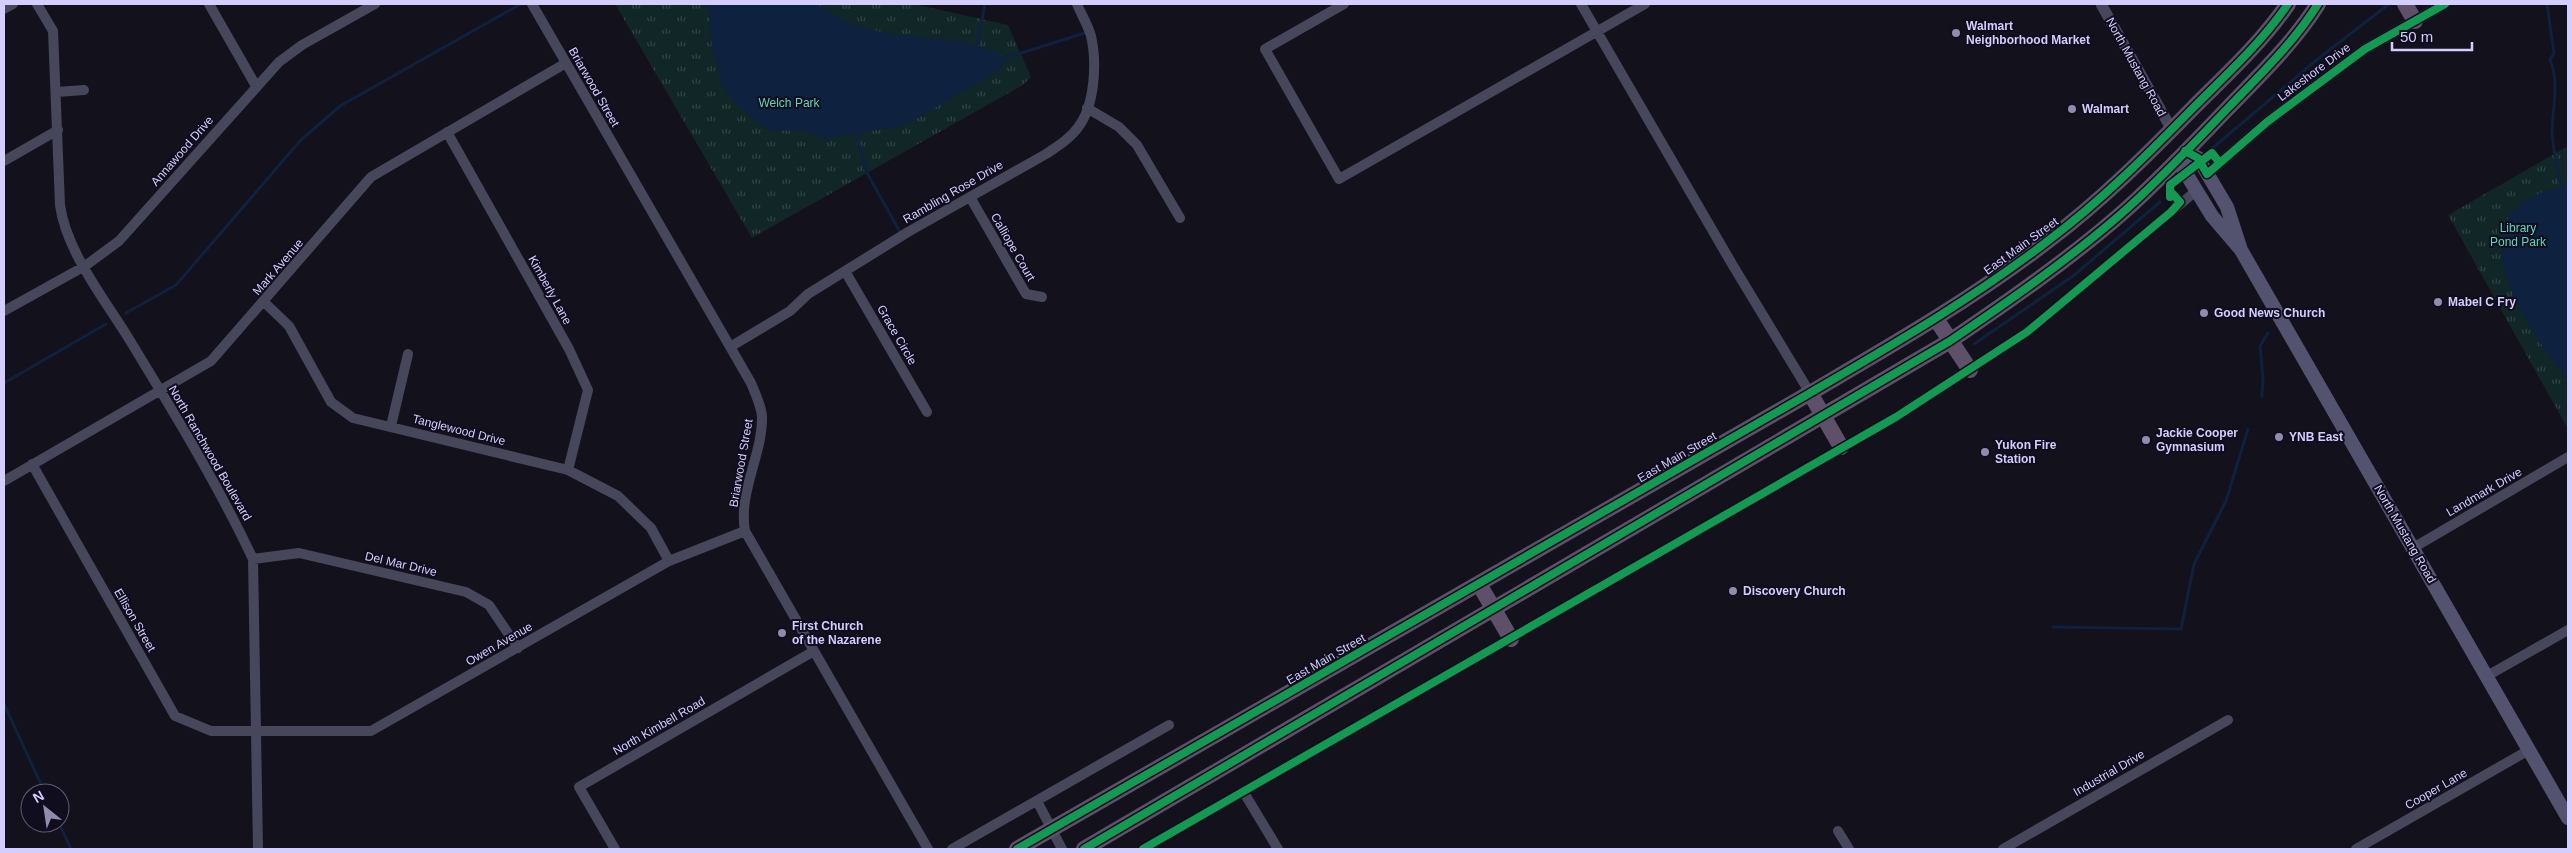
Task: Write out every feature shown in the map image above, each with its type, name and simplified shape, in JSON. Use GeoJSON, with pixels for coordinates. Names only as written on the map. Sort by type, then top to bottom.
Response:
{"type":"FeatureCollection","features":[{"type":"Feature","properties":{"kind":"highway","name":"East Main Street"},"geometry":{"type":"LineString","coordinates":[[1017,849],[1936,319],[2050,240],[2102,197],[2172,130],[2252,48],[2288,4]]}},
{"type":"Feature","properties":{"kind":"highway"},"geometry":{"type":"LineString","coordinates":[[1084,849],[1822,414],[1950,341],[2065,259],[2121,214],[2185,152],[2275,59],[2307,21],[2318,4]]}},
{"type":"Feature","properties":{"kind":"highway"},"geometry":{"type":"LineString","coordinates":[[2405,4],[2415,21]]}},
{"type":"Feature","properties":{"kind":"highway"},"geometry":{"type":"LineString","coordinates":[[2172,130],[2185,152]]}},
{"type":"Feature","properties":{"kind":"highway"},"geometry":{"type":"LineString","coordinates":[[1936,319],[1970,370]]}},
{"type":"Feature","properties":{"kind":"highway"},"geometry":{"type":"LineString","coordinates":[[1810,393],[1841,447]]}},
{"type":"Feature","properties":{"kind":"highway"},"geometry":{"type":"LineString","coordinates":[[1479,584],[1511,639]]}},
{"type":"Feature","properties":{"kind":"main road","name":"North Mustang Road"},"geometry":{"type":"LineString","coordinates":[[2241,250],[2227,207],[2198,158],[2185,152],[2182,167],[2212,216],[2241,250],[2568,818]]}},
{"type":"Feature","properties":{"kind":"street"},"geometry":{"type":"LineString","coordinates":[[4,9],[13,4]]}},
{"type":"Feature","properties":{"kind":"street","name":"North Ranchwood Boulevard"},"geometry":{"type":"LineString","coordinates":[[37,4],[52,31],[57,92],[62,216],[70,239],[160,390],[236,523],[253,559],[258,849]]}},
{"type":"Feature","properties":{"kind":"street"},"geometry":{"type":"LineString","coordinates":[[209,4],[256,86]]}},
{"type":"Feature","properties":{"kind":"street","name":"Annawood Drive"},"geometry":{"type":"LineString","coordinates":[[4,312],[85,266],[119,240],[256,86],[293,51],[375,4]]}},
{"type":"Feature","properties":{"kind":"street","name":"Briarwood Street"},"geometry":{"type":"LineString","coordinates":[[532,4],[750,383],[762,415],[746,501],[745,530]]}},
{"type":"Feature","properties":{"kind":"street","name":"Rambling Rose Drive"},"geometry":{"type":"LineString","coordinates":[[730,347],[790,312],[808,294],[845,271],[1046,154],[1067,139],[1080,126],[1091,98],[1093,65],[1091,35],[1076,4]]}},
{"type":"Feature","properties":{"kind":"street"},"geometry":{"type":"LineString","coordinates":[[1344,4],[1265,49],[1339,179],[1645,4]]}},
{"type":"Feature","properties":{"kind":"street"},"geometry":{"type":"LineString","coordinates":[[1581,4],[1732,264],[1810,393]]}},
{"type":"Feature","properties":{"kind":"street","name":"North Mustang Road"},"geometry":{"type":"LineString","coordinates":[[2101,4],[2172,130]]}},
{"type":"Feature","properties":{"kind":"street","name":"Lakeshore Drive"},"geometry":{"type":"LineString","coordinates":[[2207,174],[2267,122],[2365,49],[2445,4]]}},
{"type":"Feature","properties":{"kind":"street","name":"Mark Avenue"},"geometry":{"type":"LineString","coordinates":[[4,481],[211,361],[371,177],[566,63]]}},
{"type":"Feature","properties":{"kind":"street"},"geometry":{"type":"LineString","coordinates":[[57,92],[84,90]]}},
{"type":"Feature","properties":{"kind":"street"},"geometry":{"type":"LineString","coordinates":[[1087,108],[1118,127],[1137,145],[1180,218]]}},
{"type":"Feature","properties":{"kind":"street"},"geometry":{"type":"LineString","coordinates":[[4,161],[58,130]]}},
{"type":"Feature","properties":{"kind":"street","name":"Kimberly Lane"},"geometry":{"type":"LineString","coordinates":[[447,132],[568,349],[588,390],[568,470]]}},
{"type":"Feature","properties":{"kind":"street"},"geometry":{"type":"LineString","coordinates":[[1143,849],[1511,639],[1970,370],[2027,332],[2196,191]]}},
{"type":"Feature","properties":{"kind":"street","name":"Calliope Court"},"geometry":{"type":"LineString","coordinates":[[970,197],[1026,294],[1042,297]]}},
{"type":"Feature","properties":{"kind":"street","name":"Grace Circle"},"geometry":{"type":"LineString","coordinates":[[845,271],[927,412]]}},
{"type":"Feature","properties":{"kind":"street","name":"Tanglewood Drive"},"geometry":{"type":"LineString","coordinates":[[264,302],[289,326],[330,402],[353,418],[568,470],[618,496],[652,528],[669,561]]}},
{"type":"Feature","properties":{"kind":"street"},"geometry":{"type":"LineString","coordinates":[[391,426],[408,354]]}},
{"type":"Feature","properties":{"kind":"street","name":"Landmark Drive"},"geometry":{"type":"LineString","coordinates":[[2413,548],[2568,457]]}},
{"type":"Feature","properties":{"kind":"street","name":"Ellison Street"},"geometry":{"type":"LineString","coordinates":[[32,464],[175,716],[211,731],[255,730]]}},
{"type":"Feature","properties":{"kind":"street"},"geometry":{"type":"LineString","coordinates":[[745,530],[928,849]]}},
{"type":"Feature","properties":{"kind":"street","name":"Owen Avenue"},"geometry":{"type":"LineString","coordinates":[[255,730],[371,731],[669,561],[745,530]]}},
{"type":"Feature","properties":{"kind":"street","name":"Del Mar Drive"},"geometry":{"type":"LineString","coordinates":[[253,559],[299,553],[466,592],[489,605],[518,648]]}},
{"type":"Feature","properties":{"kind":"street"},"geometry":{"type":"LineString","coordinates":[[2487,676],[2568,630]]}},
{"type":"Feature","properties":{"kind":"street","name":"North Kimbell Road"},"geometry":{"type":"LineString","coordinates":[[615,849],[579,787],[814,651]]}},
{"type":"Feature","properties":{"kind":"street","name":"Industrial Drive"},"geometry":{"type":"LineString","coordinates":[[2004,849],[2228,720]]}},
{"type":"Feature","properties":{"kind":"street"},"geometry":{"type":"LineString","coordinates":[[952,849],[1169,725]]}},
{"type":"Feature","properties":{"kind":"street","name":"Cooper Lane"},"geometry":{"type":"LineString","coordinates":[[2356,849],[2529,750]]}},
{"type":"Feature","properties":{"kind":"street"},"geometry":{"type":"LineString","coordinates":[[1244,791],[1278,849]]}},
{"type":"Feature","properties":{"kind":"street"},"geometry":{"type":"LineString","coordinates":[[1037,801],[1062,849]]}},
{"type":"Feature","properties":{"kind":"street"},"geometry":{"type":"LineString","coordinates":[[1838,831],[1849,849]]}},
{"type":"Feature","properties":{"kind":"green space","name":"Welch Park"},"geometry":{"type":"Polygon","coordinates":[[[615,4],[914,4],[1008,25],[1031,77],[1023,85],[752,238],[615,4]]]}},
{"type":"Feature","properties":{"kind":"green space","name":"Library Pond Park"},"geometry":{"type":"Polygon","coordinates":[[[2568,146],[2568,429],[2448,215],[2568,146]]]}},
{"type":"Feature","properties":{"kind":"water"},"geometry":{"type":"Polygon","coordinates":[[[708,4],[816,4],[846,22],[885,33],[966,43],[998,52],[1004,63],[997,71],[906,125],[825,139],[802,131],[768,130],[739,107],[724,90],[712,49],[708,4]]]}},
{"type":"Feature","properties":{"kind":"water"},"geometry":{"type":"Polygon","coordinates":[[[2568,186],[2568,380],[2531,329],[2515,299],[2504,270],[2501,241],[2509,217],[2531,198],[2568,186]]]}},
{"type":"Feature","properties":{"kind":"waterway"},"geometry":{"type":"LineString","coordinates":[[977,46],[985,4]]}},
{"type":"Feature","properties":{"kind":"waterway"},"geometry":{"type":"LineString","coordinates":[[2209,151],[2319,58],[2389,4]]}},
{"type":"Feature","properties":{"kind":"waterway"},"geometry":{"type":"LineString","coordinates":[[2547,4],[2554,53],[2550,60],[2555,78],[2552,133],[2563,190]]}},
{"type":"Feature","properties":{"kind":"waterway"},"geometry":{"type":"LineString","coordinates":[[126,313],[176,285],[300,141],[340,106],[519,5]]}},
{"type":"Feature","properties":{"kind":"waterway"},"geometry":{"type":"LineString","coordinates":[[1002,59],[1085,33]]}},
{"type":"Feature","properties":{"kind":"waterway"},"geometry":{"type":"LineString","coordinates":[[856,133],[866,171],[900,232]]}},
{"type":"Feature","properties":{"kind":"waterway"},"geometry":{"type":"LineString","coordinates":[[1974,344],[2073,276],[2160,202]]}},
{"type":"Feature","properties":{"kind":"waterway"},"geometry":{"type":"LineString","coordinates":[[4,383],[106,324]]}},
{"type":"Feature","properties":{"kind":"waterway"},"geometry":{"type":"LineString","coordinates":[[2262,396],[2263,378],[2260,346],[2268,333]]}},
{"type":"Feature","properties":{"kind":"waterway"},"geometry":{"type":"LineString","coordinates":[[2053,627],[2181,629],[2194,564],[2226,501],[2248,429]]}},
{"type":"Feature","properties":{"kind":"waterway"},"geometry":{"type":"LineString","coordinates":[[4,704],[40,783]]}},
{"type":"Feature","properties":{"kind":"waterway"},"geometry":{"type":"LineString","coordinates":[[64,833],[71,849]]}},
{"type":"Feature","properties":{"kind":"cycle path"},"geometry":{"type":"LineString","coordinates":[[1017,849],[1810,393],[1902,339],[1992,282],[2049,240],[2106,193],[2244,57],[2288,4]]}},
{"type":"Feature","properties":{"kind":"cycle path"},"geometry":{"type":"LineString","coordinates":[[1084,849],[1950,341],[1972,326],[2059,264],[2135,201],[2176,162],[2265,70],[2288,45],[2318,4]]}},
{"type":"Feature","properties":{"kind":"cycle path"},"geometry":{"type":"LineString","coordinates":[[2185,151],[2198,158],[2207,174],[2267,122],[2365,49],[2445,4]]}},
{"type":"Feature","properties":{"kind":"cycle path"},"geometry":{"type":"LineString","coordinates":[[2170,197],[2170,185],[2212,153],[2219,162]]}},
{"type":"Feature","properties":{"kind":"cycle path"},"geometry":{"type":"LineString","coordinates":[[1143,849],[1896,417],[2027,332],[2171,212],[2180,202],[2170,191]]}},
{"type":"Feature","properties":{"kind":"place","name":"Walmart Neighborhood Market"},"geometry":{"type":"Point","coordinates":[1956,33]}},
{"type":"Feature","properties":{"kind":"place","name":"Walmart"},"geometry":{"type":"Point","coordinates":[2072,109]}},
{"type":"Feature","properties":{"kind":"place","name":"Mabel C Fry"},"geometry":{"type":"Point","coordinates":[2438,302]}},
{"type":"Feature","properties":{"kind":"place","name":"Good News Church"},"geometry":{"type":"Point","coordinates":[2204,313]}},
{"type":"Feature","properties":{"kind":"place","name":"YNB East"},"geometry":{"type":"Point","coordinates":[2279,437]}},
{"type":"Feature","properties":{"kind":"place","name":"Jackie Cooper Gymnasium"},"geometry":{"type":"Point","coordinates":[2146,440]}},
{"type":"Feature","properties":{"kind":"place","name":"Yukon Fire Station"},"geometry":{"type":"Point","coordinates":[1985,452]}},
{"type":"Feature","properties":{"kind":"place","name":"Discovery Church"},"geometry":{"type":"Point","coordinates":[1733,591]}},
{"type":"Feature","properties":{"kind":"place","name":"First Church of the Nazarene"},"geometry":{"type":"Point","coordinates":[782,633]}}]}
